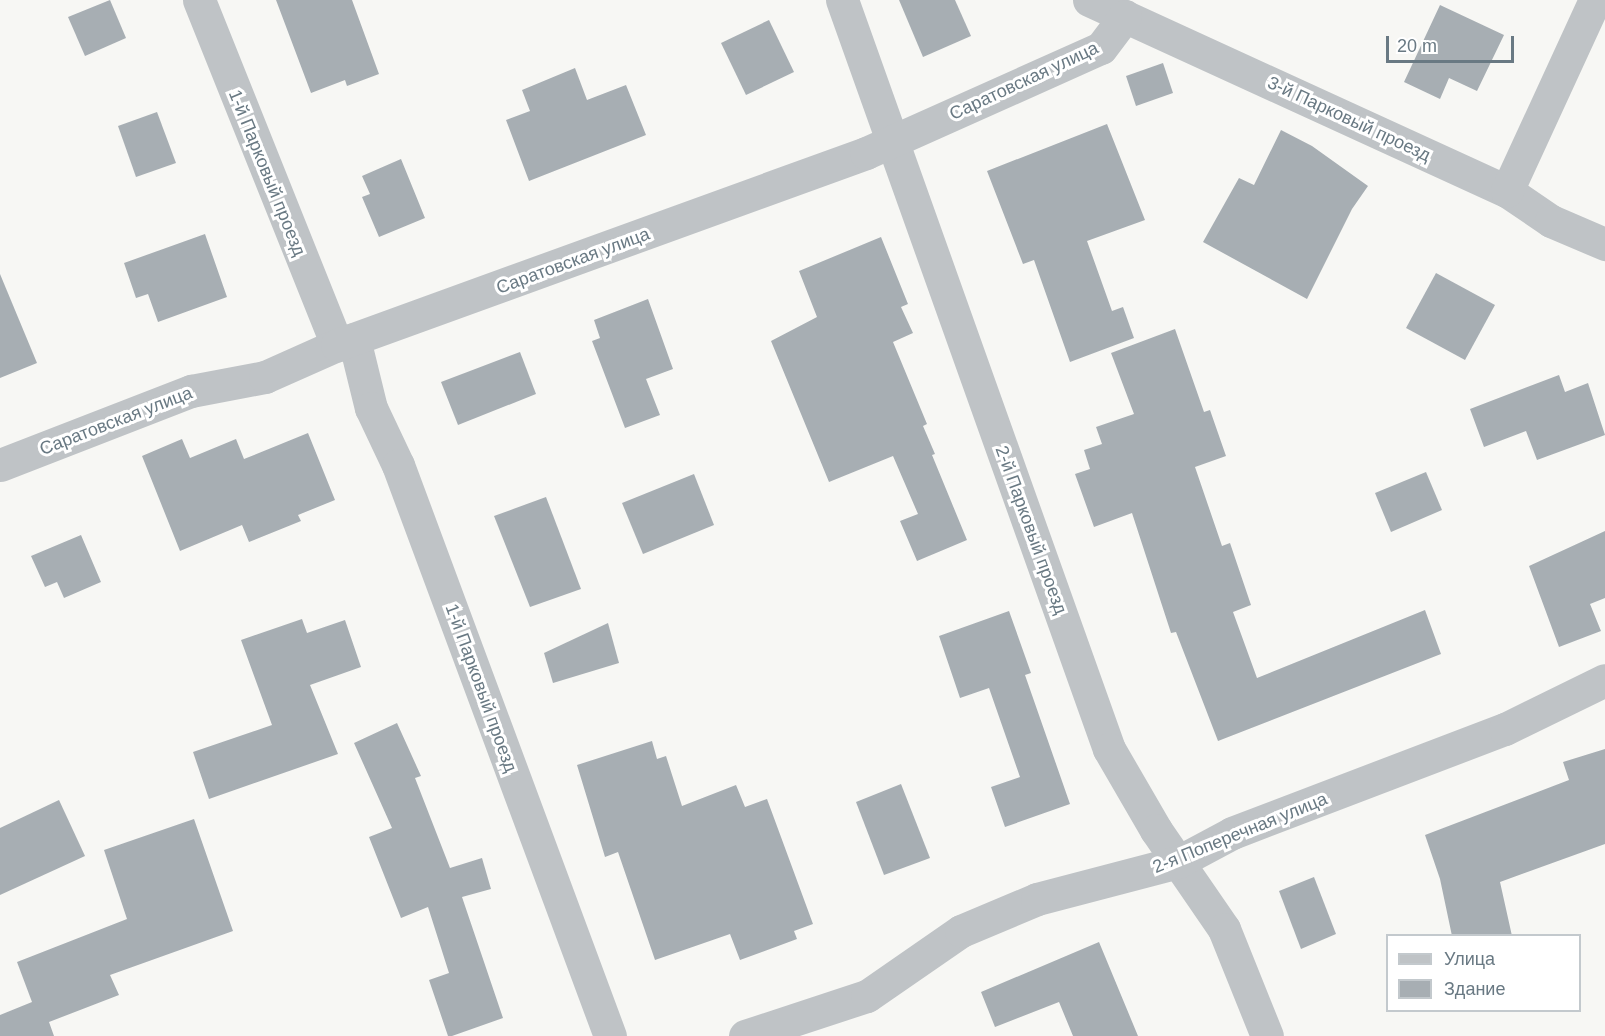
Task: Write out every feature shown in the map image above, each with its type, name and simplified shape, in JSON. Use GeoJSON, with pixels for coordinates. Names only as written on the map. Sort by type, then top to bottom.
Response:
{"type":"FeatureCollection","features":[{"type":"Feature","properties":{"kind":"street","name":"1-й Парковый проезд"},"geometry":{"type":"LineString","coordinates":[[199,0],[346,342],[371,408],[398,465],[610,1036]]}},
{"type":"Feature","properties":{"kind":"street","name":"2-й Парковый проезд"},"geometry":{"type":"LineString","coordinates":[[842,0],[1109,749],[1178,862],[1224,930],[1267,1036]]}},
{"type":"Feature","properties":{"kind":"street","name":"3-й Парковый проезд"},"geometry":{"type":"LineString","coordinates":[[1089,0],[1507,191],[1551,221],[1605,244]]}},
{"type":"Feature","properties":{"kind":"street"},"geometry":{"type":"LineString","coordinates":[[1507,191],[1595,0]]}},
{"type":"Feature","properties":{"kind":"street","name":"Саратовская улица"},"geometry":{"type":"LineString","coordinates":[[0,465],[191,391],[265,377],[346,342],[716,210],[893,142],[1101,48],[1125,16]]}},
{"type":"Feature","properties":{"kind":"street","name":"2-я Поперечная улица"},"geometry":{"type":"LineString","coordinates":[[745,1036],[867,996],[961,931],[1037,899],[1178,862],[1233,833],[1505,729],[1605,680]]}},
{"type":"Feature","properties":{"kind":"building"},"geometry":{"type":"Polygon","coordinates":[[[110,0],[126,38],[85,56],[68,17],[110,0]]]}},
{"type":"Feature","properties":{"kind":"building"},"geometry":{"type":"Polygon","coordinates":[[[276,0],[352,0],[379,74],[347,86],[345,80],[311,93],[276,0]]]}},
{"type":"Feature","properties":{"kind":"building"},"geometry":{"type":"Polygon","coordinates":[[[899,0],[955,0],[971,36],[923,57],[899,0]]]}},
{"type":"Feature","properties":{"kind":"building"},"geometry":{"type":"Polygon","coordinates":[[[1440,5],[1504,35],[1477,91],[1449,78],[1440,99],[1404,82],[1440,5]]]}},
{"type":"Feature","properties":{"kind":"building"},"geometry":{"type":"Polygon","coordinates":[[[769,20],[794,72],[746,95],[721,43],[769,20]]]}},
{"type":"Feature","properties":{"kind":"building"},"geometry":{"type":"Polygon","coordinates":[[[1163,63],[1173,93],[1136,106],[1126,76],[1163,63]]]}},
{"type":"Feature","properties":{"kind":"building"},"geometry":{"type":"Polygon","coordinates":[[[575,68],[587,100],[626,85],[646,135],[529,181],[506,120],[530,111],[522,90],[575,68]]]}},
{"type":"Feature","properties":{"kind":"building"},"geometry":{"type":"Polygon","coordinates":[[[157,112],[176,163],[136,177],[118,126],[157,112]]]}},
{"type":"Feature","properties":{"kind":"building"},"geometry":{"type":"Polygon","coordinates":[[[1107,124],[1145,220],[1087,241],[1112,311],[1123,307],[1134,338],[1070,362],[1034,260],[1023,264],[987,171],[1107,124]]]}},
{"type":"Feature","properties":{"kind":"building"},"geometry":{"type":"Polygon","coordinates":[[[1281,130],[1312,146],[1368,186],[1352,209],[1307,299],[1203,242],[1239,178],[1254,185],[1281,130]]]}},
{"type":"Feature","properties":{"kind":"building"},"geometry":{"type":"Polygon","coordinates":[[[401,159],[425,218],[379,237],[362,197],[370,194],[362,176],[401,159]]]}},
{"type":"Feature","properties":{"kind":"building"},"geometry":{"type":"Polygon","coordinates":[[[205,234],[227,297],[158,322],[148,294],[136,298],[124,263],[205,234]]]}},
{"type":"Feature","properties":{"kind":"building"},"geometry":{"type":"Polygon","coordinates":[[[881,237],[908,304],[901,307],[913,333],[893,342],[927,424],[923,426],[935,454],[932,455],[967,540],[917,561],[900,521],[918,514],[893,456],[829,482],[771,341],[817,317],[799,271],[881,237]]]}},
{"type":"Feature","properties":{"kind":"building"},"geometry":{"type":"Polygon","coordinates":[[[1436,273],[1495,305],[1465,360],[1406,328],[1436,273]]]}},
{"type":"Feature","properties":{"kind":"building"},"geometry":{"type":"Polygon","coordinates":[[[0,274],[37,363],[0,378],[0,274]]]}},
{"type":"Feature","properties":{"kind":"building"},"geometry":{"type":"Polygon","coordinates":[[[648,299],[673,369],[646,379],[660,415],[625,428],[592,341],[600,338],[594,320],[648,299]]]}},
{"type":"Feature","properties":{"kind":"building"},"geometry":{"type":"Polygon","coordinates":[[[1175,329],[1204,412],[1210,410],[1226,456],[1195,467],[1222,546],[1230,543],[1251,605],[1233,612],[1257,678],[1425,610],[1441,654],[1218,741],[1176,632],[1171,633],[1132,513],[1094,527],[1075,474],[1090,469],[1084,450],[1102,444],[1096,427],[1134,414],[1111,353],[1175,329]]]}},
{"type":"Feature","properties":{"kind":"building"},"geometry":{"type":"Polygon","coordinates":[[[520,352],[536,394],[458,425],[441,382],[520,352]]]}},
{"type":"Feature","properties":{"kind":"building"},"geometry":{"type":"Polygon","coordinates":[[[1559,375],[1565,392],[1588,383],[1605,435],[1537,460],[1526,431],[1484,447],[1470,409],[1559,375]]]}},
{"type":"Feature","properties":{"kind":"building"},"geometry":{"type":"Polygon","coordinates":[[[308,433],[335,500],[298,515],[301,521],[249,542],[242,525],[180,551],[142,456],[182,439],[190,458],[236,439],[244,459],[308,433]]]}},
{"type":"Feature","properties":{"kind":"building"},"geometry":{"type":"Polygon","coordinates":[[[1426,472],[1442,510],[1391,532],[1375,493],[1426,472]]]}},
{"type":"Feature","properties":{"kind":"building"},"geometry":{"type":"Polygon","coordinates":[[[694,474],[714,525],[643,554],[622,503],[694,474]]]}},
{"type":"Feature","properties":{"kind":"building"},"geometry":{"type":"Polygon","coordinates":[[[546,497],[581,589],[530,607],[494,516],[546,497]]]}},
{"type":"Feature","properties":{"kind":"building"},"geometry":{"type":"Polygon","coordinates":[[[1605,531],[1605,598],[1590,604],[1601,631],[1559,647],[1529,566],[1605,531]]]}},
{"type":"Feature","properties":{"kind":"building"},"geometry":{"type":"Polygon","coordinates":[[[81,535],[101,582],[64,598],[57,582],[45,587],[31,556],[81,535]]]}},
{"type":"Feature","properties":{"kind":"building"},"geometry":{"type":"Polygon","coordinates":[[[1009,611],[1031,673],[1025,675],[1070,804],[1005,827],[991,787],[1020,777],[989,688],[960,698],[939,636],[1009,611]]]}},
{"type":"Feature","properties":{"kind":"building"},"geometry":{"type":"Polygon","coordinates":[[[302,619],[307,633],[345,620],[361,667],[310,685],[338,754],[209,799],[193,752],[272,725],[241,640],[302,619]]]}},
{"type":"Feature","properties":{"kind":"building"},"geometry":{"type":"Polygon","coordinates":[[[608,623],[619,663],[553,683],[544,653],[608,623]]]}},
{"type":"Feature","properties":{"kind":"building"},"geometry":{"type":"Polygon","coordinates":[[[397,723],[421,776],[415,778],[450,868],[482,858],[491,889],[462,897],[503,1018],[452,1036],[448,1036],[429,980],[449,973],[428,907],[401,918],[369,837],[392,828],[354,743],[397,723]]]}},
{"type":"Feature","properties":{"kind":"building"},"geometry":{"type":"Polygon","coordinates":[[[652,741],[657,759],[666,756],[682,806],[736,785],[745,807],[767,799],[813,924],[794,931],[797,939],[740,960],[730,934],[655,960],[618,852],[605,857],[577,765],[652,741]]]}},
{"type":"Feature","properties":{"kind":"building"},"geometry":{"type":"Polygon","coordinates":[[[1605,749],[1605,844],[1500,882],[1512,934],[1452,934],[1440,879],[1425,835],[1569,780],[1563,762],[1605,749]]]}},
{"type":"Feature","properties":{"kind":"building"},"geometry":{"type":"Polygon","coordinates":[[[901,784],[930,858],[884,875],[856,802],[901,784]]]}},
{"type":"Feature","properties":{"kind":"building"},"geometry":{"type":"Polygon","coordinates":[[[59,800],[85,856],[0,895],[0,828],[59,800]]]}},
{"type":"Feature","properties":{"kind":"building"},"geometry":{"type":"Polygon","coordinates":[[[194,819],[233,931],[110,975],[119,995],[49,1022],[54,1036],[0,1036],[0,1015],[32,1002],[17,962],[127,919],[104,850],[194,819]]]}},
{"type":"Feature","properties":{"kind":"building"},"geometry":{"type":"Polygon","coordinates":[[[1314,877],[1336,934],[1301,949],[1279,891],[1314,877]]]}},
{"type":"Feature","properties":{"kind":"building"},"geometry":{"type":"Polygon","coordinates":[[[1099,942],[1138,1036],[1073,1036],[1059,1002],[995,1027],[981,992],[1099,942]]]}}]}
